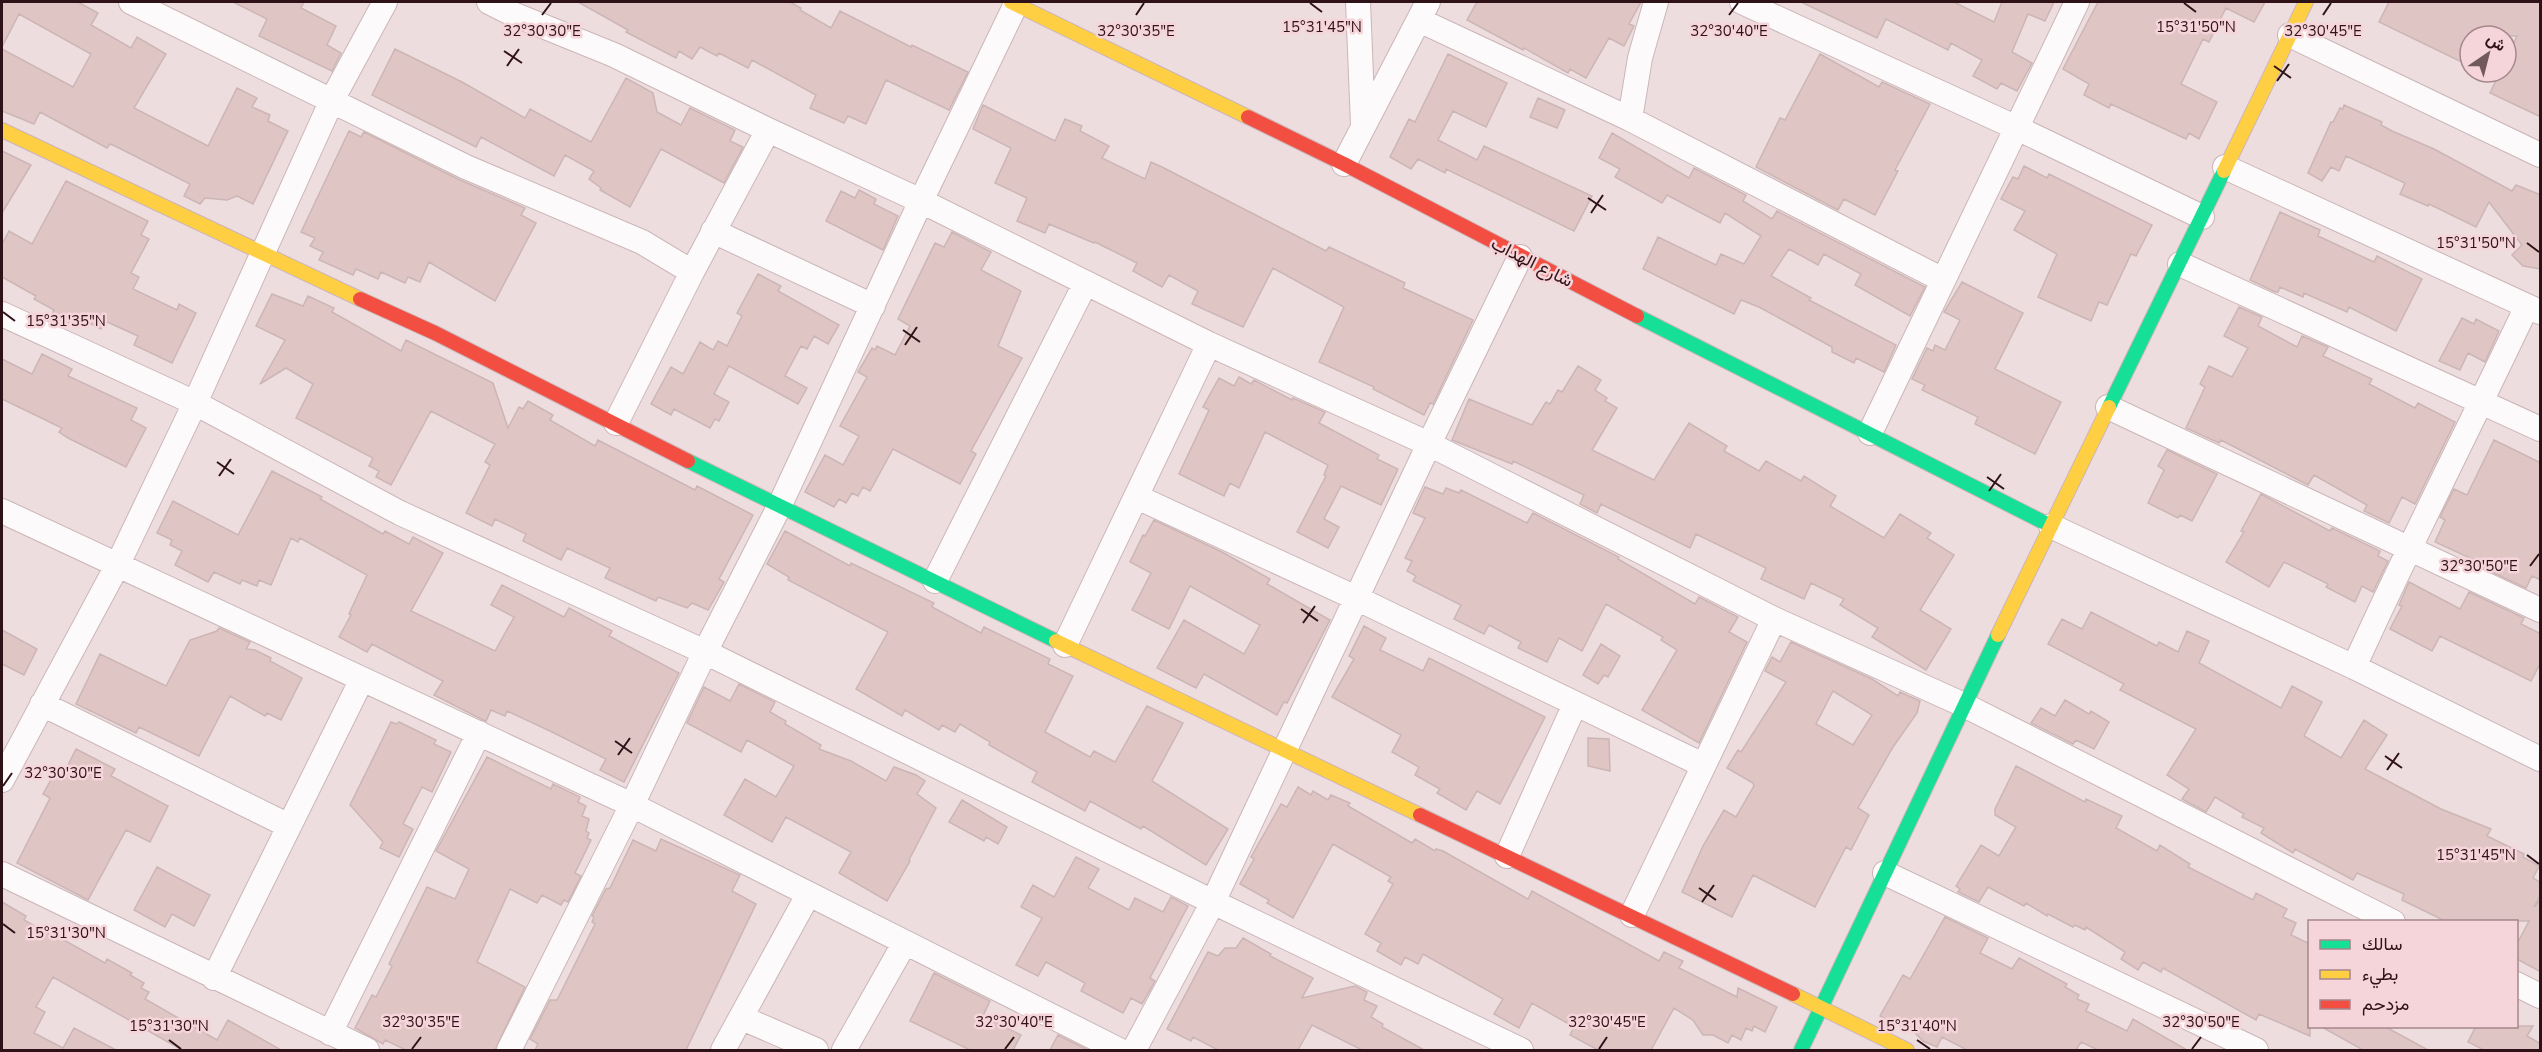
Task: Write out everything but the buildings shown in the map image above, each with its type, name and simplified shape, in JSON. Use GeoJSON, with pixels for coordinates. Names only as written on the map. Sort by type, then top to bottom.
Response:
{"type":"FeatureCollection","features":[{"type":"Feature","properties":{"kind":"street"},"geometry":{"type":"LineString","coordinates":[[131,2],[466,167],[642,242],[692,272]]}},
{"type":"Feature","properties":{"kind":"street"},"geometry":{"type":"LineString","coordinates":[[2,780],[117,566],[195,404],[332,100],[385,2]]}},
{"type":"Feature","properties":{"kind":"street"},"geometry":{"type":"LineString","coordinates":[[489,2],[614,55],[921,201],[1084,284],[1209,344],[1429,444],[1774,619],[1964,705],[2391,920]]}},
{"type":"Feature","properties":{"kind":"street"},"geometry":{"type":"LineString","coordinates":[[1358,2],[1363,127]]}},
{"type":"Feature","properties":{"kind":"street"},"geometry":{"type":"LineString","coordinates":[[1630,118],[1640,58],[1656,2]]}},
{"type":"Feature","properties":{"kind":"street"},"geometry":{"type":"LineString","coordinates":[[1742,2],[2017,128],[2202,217]]}},
{"type":"Feature","properties":{"kind":"street"},"geometry":{"type":"LineString","coordinates":[[1870,433],[2077,2]]}},
{"type":"Feature","properties":{"kind":"street"},"geometry":{"type":"LineString","coordinates":[[1801,1050],[1964,705],[2306,2]]}},
{"type":"Feature","properties":{"kind":"street"},"geometry":{"type":"LineString","coordinates":[[509,1050],[779,507],[1013,3]]}},
{"type":"Feature","properties":{"kind":"street","name":"شارع الهداب"},"geometry":{"type":"LineString","coordinates":[[1013,3],[1344,164],[2051,526]]}},
{"type":"Feature","properties":{"kind":"street"},"geometry":{"type":"LineString","coordinates":[[1344,164],[1423,11],[1943,280]]}},
{"type":"Feature","properties":{"kind":"street"},"geometry":{"type":"LineString","coordinates":[[2290,35],[2541,155]]}},
{"type":"Feature","properties":{"kind":"street"},"geometry":{"type":"LineString","coordinates":[[2,130],[263,255],[435,333],[779,507],[1285,752],[1632,915],[1907,1050]]}},
{"type":"Feature","properties":{"kind":"street"},"geometry":{"type":"LineString","coordinates":[[616,423],[692,272],[768,130]]}},
{"type":"Feature","properties":{"kind":"street"},"geometry":{"type":"LineString","coordinates":[[2225,167],[2534,309],[2482,401],[2409,546],[2354,667]]}},
{"type":"Feature","properties":{"kind":"street"},"geometry":{"type":"LineString","coordinates":[[714,231],[873,306]]}},
{"type":"Feature","properties":{"kind":"street"},"geometry":{"type":"LineString","coordinates":[[1134,1050],[1213,902],[1520,256]]}},
{"type":"Feature","properties":{"kind":"street"},"geometry":{"type":"LineString","coordinates":[[2180,264],[2541,429]]}},
{"type":"Feature","properties":{"kind":"street"},"geometry":{"type":"LineString","coordinates":[[935,581],[1084,284]]}},
{"type":"Feature","properties":{"kind":"street"},"geometry":{"type":"LineString","coordinates":[[2,314],[195,404],[400,513],[705,652],[1213,902],[1521,1050]]}},
{"type":"Feature","properties":{"kind":"street"},"geometry":{"type":"LineString","coordinates":[[1065,645],[1209,344]]}},
{"type":"Feature","properties":{"kind":"street"},"geometry":{"type":"LineString","coordinates":[[2108,407],[2409,546],[2541,610]]}},
{"type":"Feature","properties":{"kind":"street"},"geometry":{"type":"LineString","coordinates":[[1137,497],[1356,598],[1703,765]]}},
{"type":"Feature","properties":{"kind":"street"},"geometry":{"type":"LineString","coordinates":[[2,511],[632,805],[904,944],[1119,1050]]}},
{"type":"Feature","properties":{"kind":"street"},"geometry":{"type":"LineString","coordinates":[[2051,526],[2354,667],[2541,759]]}},
{"type":"Feature","properties":{"kind":"street"},"geometry":{"type":"LineString","coordinates":[[1632,915],[1774,619]]}},
{"type":"Feature","properties":{"kind":"street"},"geometry":{"type":"LineString","coordinates":[[214,978],[362,679]]}},
{"type":"Feature","properties":{"kind":"street"},"geometry":{"type":"LineString","coordinates":[[42,704],[290,826]]}},
{"type":"Feature","properties":{"kind":"street"},"geometry":{"type":"LineString","coordinates":[[1507,856],[1575,704]]}},
{"type":"Feature","properties":{"kind":"street"},"geometry":{"type":"LineString","coordinates":[[330,1033],[479,733]]}},
{"type":"Feature","properties":{"kind":"street"},"geometry":{"type":"LineString","coordinates":[[1886,873],[2256,1050]]}},
{"type":"Feature","properties":{"kind":"street"},"geometry":{"type":"LineString","coordinates":[[2,874],[367,1050]]}},
{"type":"Feature","properties":{"kind":"street"},"geometry":{"type":"LineString","coordinates":[[723,1050],[808,895]]}},
{"type":"Feature","properties":{"kind":"street"},"geometry":{"type":"LineString","coordinates":[[844,1050],[904,944]]}},
{"type":"Feature","properties":{"kind":"street"},"geometry":{"type":"LineString","coordinates":[[2518,984],[2541,996]]}},
{"type":"Feature","properties":{"kind":"street"},"geometry":{"type":"LineString","coordinates":[[742,1018],[816,1050]]}},
{"type":"Feature","properties":{"kind":"traffic: fast"},"geometry":{"type":"LineString","coordinates":[[2109,407],[2224,171]]}},
{"type":"Feature","properties":{"kind":"traffic: fast"},"geometry":{"type":"LineString","coordinates":[[1637,316],[2051,526]]}},
{"type":"Feature","properties":{"kind":"traffic: fast"},"geometry":{"type":"LineString","coordinates":[[688,461],[1056,641]]}},
{"type":"Feature","properties":{"kind":"traffic: fast"},"geometry":{"type":"LineString","coordinates":[[1801,1050],[1998,635]]}},
{"type":"Feature","properties":{"kind":"traffic: slow"},"geometry":{"type":"LineString","coordinates":[[1011,2],[1248,117]]}},
{"type":"Feature","properties":{"kind":"traffic: slow"},"geometry":{"type":"LineString","coordinates":[[2224,171],[2306,2]]}},
{"type":"Feature","properties":{"kind":"traffic: slow"},"geometry":{"type":"LineString","coordinates":[[2,130],[360,299]]}},
{"type":"Feature","properties":{"kind":"traffic: slow"},"geometry":{"type":"LineString","coordinates":[[1998,635],[2109,407]]}},
{"type":"Feature","properties":{"kind":"traffic: slow"},"geometry":{"type":"LineString","coordinates":[[1056,641],[1420,815]]}},
{"type":"Feature","properties":{"kind":"traffic: slow"},"geometry":{"type":"LineString","coordinates":[[1793,994],[1907,1050]]}},
{"type":"Feature","properties":{"kind":"traffic: jam"},"geometry":{"type":"LineString","coordinates":[[1248,117],[1344,164],[1637,316]]}},
{"type":"Feature","properties":{"kind":"traffic: jam"},"geometry":{"type":"LineString","coordinates":[[360,299],[435,333],[688,461]]}},
{"type":"Feature","properties":{"kind":"traffic: jam"},"geometry":{"type":"LineString","coordinates":[[1420,815],[1793,994]]}}]}
